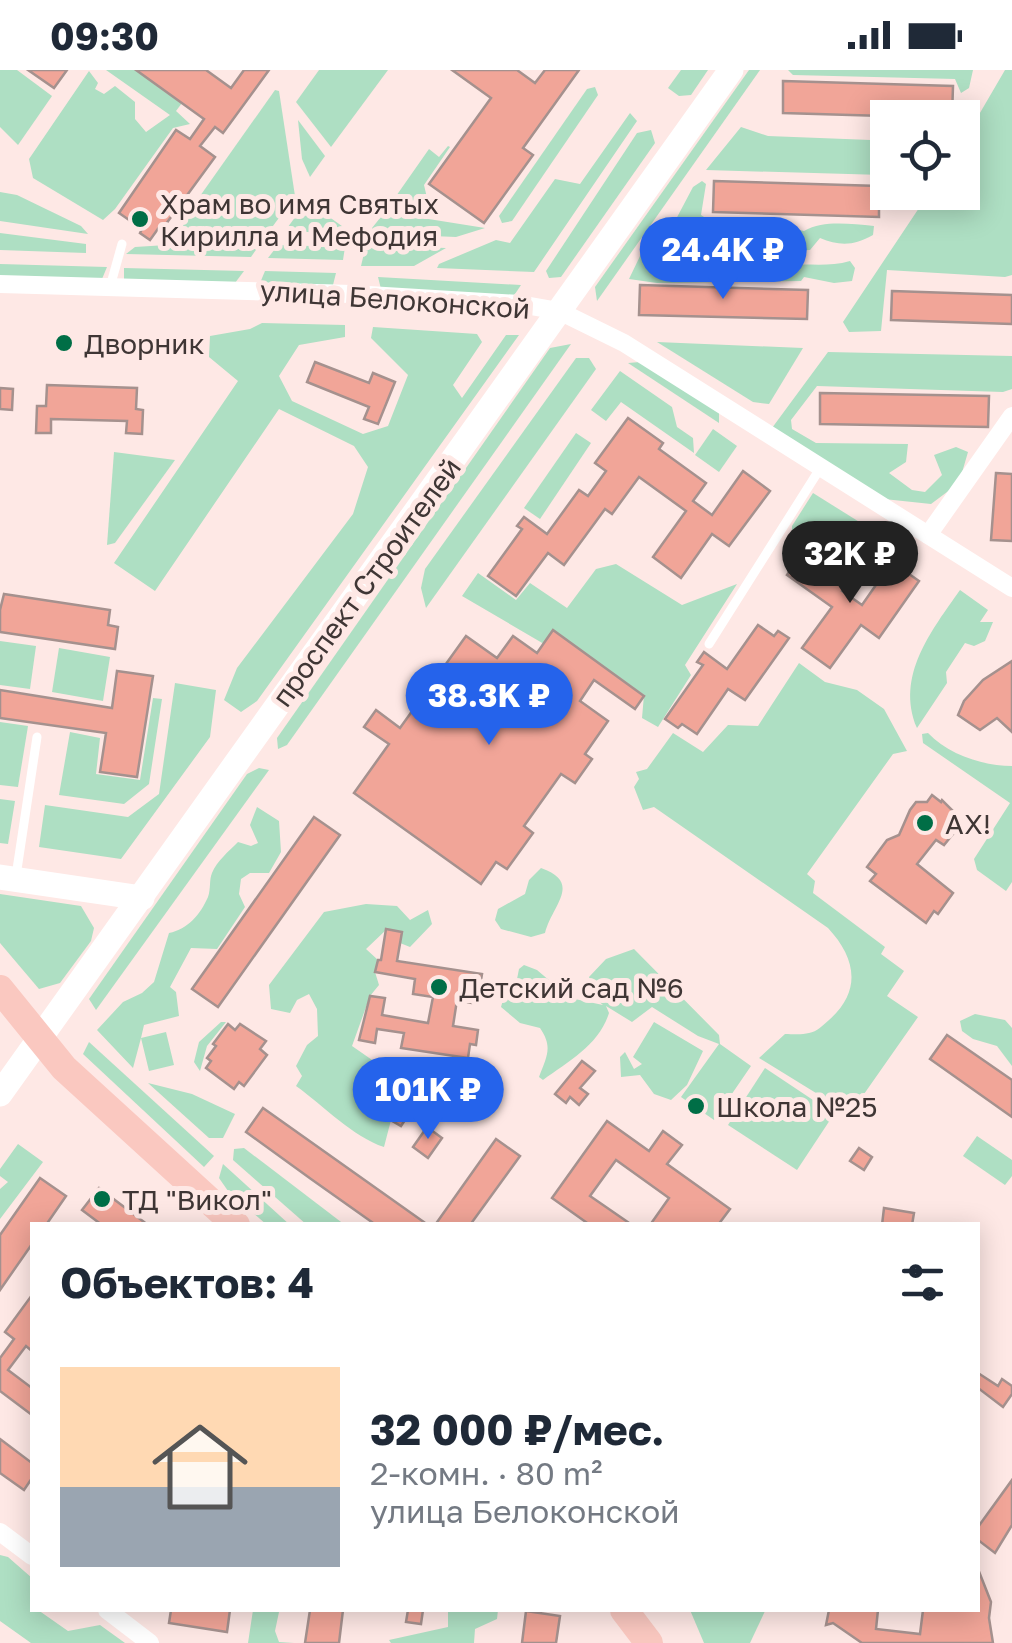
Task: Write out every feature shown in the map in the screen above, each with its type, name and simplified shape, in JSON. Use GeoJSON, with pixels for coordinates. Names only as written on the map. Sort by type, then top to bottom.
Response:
{"type":"FeatureCollection","features":[{"type":"Feature","properties":{"kind":"main road","name":"проспект Строителей"},"geometry":{"type":"LineString","coordinates":[[0,1094],[731,70]]}},
{"type":"Feature","properties":{"kind":"main road"},"geometry":{"type":"LineString","coordinates":[[8,878],[142,898]]}},
{"type":"Feature","properties":{"kind":"main road"},"geometry":{"type":"LineString","coordinates":[[0,988],[64,1068],[233,1222]]}},
{"type":"Feature","properties":{"kind":"main road"},"geometry":{"type":"LineString","coordinates":[[626,1612],[649,1643]]}},
{"type":"Feature","properties":{"kind":"street","name":"улица Белоконской"},"geometry":{"type":"LineString","coordinates":[[0,284],[352,294],[520,304],[559,311],[631,347],[1012,588]]}},
{"type":"Feature","properties":{"kind":"street"},"geometry":{"type":"LineString","coordinates":[[928,535],[1012,416]]}},
{"type":"Feature","properties":{"kind":"street"},"geometry":{"type":"LineString","coordinates":[[0,1532],[30,1554]]}},
{"type":"Feature","properties":{"kind":"street"},"geometry":{"type":"LineString","coordinates":[[110,1612],[150,1643]]}},
{"type":"Feature","properties":{"kind":"lane"},"geometry":{"type":"LineString","coordinates":[[110,287],[122,244]]}},
{"type":"Feature","properties":{"kind":"lane"},"geometry":{"type":"LineString","coordinates":[[710,644],[821,468]]}},
{"type":"Feature","properties":{"kind":"lane"},"geometry":{"type":"LineString","coordinates":[[8,878],[37,737]]}},
{"type":"Feature","properties":{"kind":"green space"},"geometry":{"type":"Polygon","coordinates":[[[0,70],[17,70],[52,96],[18,145],[0,127],[0,70]]]}},
{"type":"Feature","properties":{"kind":"green space"},"geometry":{"type":"Polygon","coordinates":[[[106,70],[136,70],[182,103],[176,111],[190,124],[173,128],[103,220],[33,178],[29,159],[89,71],[98,83],[95,89],[104,94],[115,86],[135,102],[135,119],[146,132],[170,115],[106,70]]]}},
{"type":"Feature","properties":{"kind":"green space"},"geometry":{"type":"Polygon","coordinates":[[[319,70],[388,70],[331,147],[296,102],[319,70]]]}},
{"type":"Feature","properties":{"kind":"green space"},"geometry":{"type":"Polygon","coordinates":[[[681,70],[708,70],[691,95],[679,96],[668,88],[681,70]]]}},
{"type":"Feature","properties":{"kind":"green space"},"geometry":{"type":"Polygon","coordinates":[[[749,70],[760,70],[597,301],[595,287],[749,70]]]}},
{"type":"Feature","properties":{"kind":"green space"},"geometry":{"type":"Polygon","coordinates":[[[788,70],[973,70],[969,88],[961,93],[955,79],[793,75],[788,70]]]}},
{"type":"Feature","properties":{"kind":"green space"},"geometry":{"type":"Polygon","coordinates":[[[1005,70],[1012,70],[1012,275],[887,270],[881,331],[849,332],[843,322],[918,210],[980,210],[980,113],[1005,70]]]}},
{"type":"Feature","properties":{"kind":"green space"},"geometry":{"type":"Polygon","coordinates":[[[595,87],[598,95],[512,221],[502,223],[499,216],[587,89],[595,87]]]}},
{"type":"Feature","properties":{"kind":"green space"},"geometry":{"type":"Polygon","coordinates":[[[275,90],[279,91],[295,196],[270,230],[176,230],[275,90]]]}},
{"type":"Feature","properties":{"kind":"green space"},"geometry":{"type":"Polygon","coordinates":[[[630,113],[637,121],[534,272],[437,268],[496,240],[510,243],[555,179],[580,184],[630,113]]]}},
{"type":"Feature","properties":{"kind":"green space"},"geometry":{"type":"Polygon","coordinates":[[[298,120],[325,156],[310,177],[302,159],[298,120]]]}},
{"type":"Feature","properties":{"kind":"green space"},"geometry":{"type":"Polygon","coordinates":[[[741,127],[768,136],[870,140],[870,175],[706,170],[741,127]]]}},
{"type":"Feature","properties":{"kind":"green space"},"geometry":{"type":"Polygon","coordinates":[[[651,130],[655,143],[561,277],[549,278],[546,271],[637,133],[651,130]]]}},
{"type":"Feature","properties":{"kind":"green space"},"geometry":{"type":"Polygon","coordinates":[[[448,146],[424,185],[428,202],[394,199],[429,149],[439,157],[448,146]]]}},
{"type":"Feature","properties":{"kind":"green space"},"geometry":{"type":"Polygon","coordinates":[[[702,181],[706,184],[701,215],[704,217],[750,220],[804,231],[828,224],[874,226],[873,235],[846,244],[820,238],[810,250],[779,251],[780,266],[850,261],[855,268],[852,281],[834,283],[804,277],[801,281],[657,283],[629,279],[641,254],[674,223],[693,187],[702,181]],[[716,232],[682,238],[652,256],[652,262],[676,265],[692,260],[711,265],[728,257],[728,245],[742,245],[728,234],[716,232]]]}},
{"type":"Feature","properties":{"kind":"green space"},"geometry":{"type":"Polygon","coordinates":[[[0,192],[17,195],[81,226],[88,234],[0,221],[0,192]]]}},
{"type":"Feature","properties":{"kind":"green space"},"geometry":{"type":"Polygon","coordinates":[[[307,201],[353,234],[285,231],[307,201]]]}},
{"type":"Feature","properties":{"kind":"green space"},"geometry":{"type":"Polygon","coordinates":[[[392,203],[416,217],[485,228],[456,237],[375,237],[372,228],[392,203]]]}},
{"type":"Feature","properties":{"kind":"green space"},"geometry":{"type":"Polygon","coordinates":[[[0,233],[86,244],[86,253],[0,250],[0,233]]]}},
{"type":"Feature","properties":{"kind":"green space"},"geometry":{"type":"Polygon","coordinates":[[[260,244],[251,257],[126,254],[135,247],[260,244]]]}},
{"type":"Feature","properties":{"kind":"green space"},"geometry":{"type":"Polygon","coordinates":[[[278,245],[345,247],[343,260],[268,258],[278,245]]]}},
{"type":"Feature","properties":{"kind":"green space"},"geometry":{"type":"Polygon","coordinates":[[[366,245],[446,248],[414,266],[361,266],[366,245]]]}},
{"type":"Feature","properties":{"kind":"green space"},"geometry":{"type":"Polygon","coordinates":[[[0,264],[107,267],[102,279],[0,277],[0,264]]]}},
{"type":"Feature","properties":{"kind":"green space"},"geometry":{"type":"Polygon","coordinates":[[[124,268],[244,271],[235,283],[124,280],[124,268]]]}},
{"type":"Feature","properties":{"kind":"green space"},"geometry":{"type":"Polygon","coordinates":[[[265,271],[336,273],[333,285],[260,283],[265,271]]]}},
{"type":"Feature","properties":{"kind":"green space"},"geometry":{"type":"Polygon","coordinates":[[[378,277],[521,285],[513,297],[381,289],[378,277]]]}},
{"type":"Feature","properties":{"kind":"green space"},"geometry":{"type":"Polygon","coordinates":[[[262,323],[345,325],[345,337],[299,345],[279,376],[292,401],[363,434],[388,426],[408,375],[371,338],[373,327],[477,334],[482,342],[453,385],[462,398],[506,335],[519,335],[257,701],[241,712],[224,700],[237,668],[353,514],[368,467],[354,446],[279,409],[155,591],[114,563],[238,381],[209,357],[210,336],[262,323]]]}},
{"type":"Feature","properties":{"kind":"green space"},"geometry":{"type":"Polygon","coordinates":[[[657,342],[803,348],[769,404],[753,402],[657,342]]]}},
{"type":"Feature","properties":{"kind":"green space"},"geometry":{"type":"Polygon","coordinates":[[[571,344],[287,745],[278,749],[277,738],[550,348],[571,344]]]}},
{"type":"Feature","properties":{"kind":"green space"},"geometry":{"type":"Polygon","coordinates":[[[828,352],[1012,356],[1012,389],[1003,392],[817,386],[791,420],[792,429],[816,443],[908,444],[906,462],[889,473],[912,490],[925,492],[942,475],[934,455],[956,447],[968,452],[959,483],[931,504],[884,499],[772,428],[828,352]]]}},
{"type":"Feature","properties":{"kind":"green space"},"geometry":{"type":"Polygon","coordinates":[[[576,358],[589,358],[596,369],[426,608],[421,588],[425,569],[576,358]]]}},
{"type":"Feature","properties":{"kind":"green space"},"geometry":{"type":"Polygon","coordinates":[[[640,362],[719,410],[719,423],[628,363],[640,362]]]}},
{"type":"Feature","properties":{"kind":"green space"},"geometry":{"type":"Polygon","coordinates":[[[620,371],[672,407],[677,427],[693,438],[694,453],[621,402],[606,421],[591,410],[620,371]]]}},
{"type":"Feature","properties":{"kind":"green space"},"geometry":{"type":"Polygon","coordinates":[[[713,429],[737,446],[719,472],[695,455],[713,429]]]}},
{"type":"Feature","properties":{"kind":"green space"},"geometry":{"type":"Polygon","coordinates":[[[576,433],[591,443],[540,519],[524,508],[576,433]]]}},
{"type":"Feature","properties":{"kind":"green space"},"geometry":{"type":"Polygon","coordinates":[[[114,452],[175,460],[115,543],[107,545],[114,452]]]}},
{"type":"Feature","properties":{"kind":"green space"},"geometry":{"type":"Polygon","coordinates":[[[813,493],[885,538],[860,574],[850,576],[792,538],[792,526],[813,493]]]}},
{"type":"Feature","properties":{"kind":"green space"},"geometry":{"type":"Polygon","coordinates":[[[616,564],[682,605],[737,584],[685,665],[691,675],[658,727],[642,718],[644,695],[554,631],[544,644],[462,596],[478,573],[516,600],[530,583],[567,608],[596,569],[616,564]]]}},
{"type":"Feature","properties":{"kind":"green space"},"geometry":{"type":"Polygon","coordinates":[[[960,590],[988,610],[980,622],[993,622],[985,641],[974,646],[965,643],[946,672],[947,683],[917,728],[911,709],[914,672],[928,638],[960,590]]]}},
{"type":"Feature","properties":{"kind":"green space"},"geometry":{"type":"Polygon","coordinates":[[[0,641],[36,646],[30,689],[0,685],[0,641]]]}},
{"type":"Feature","properties":{"kind":"green space"},"geometry":{"type":"Polygon","coordinates":[[[59,648],[110,657],[103,701],[52,692],[59,648]]]}},
{"type":"Feature","properties":{"kind":"green space"},"geometry":{"type":"Polygon","coordinates":[[[799,663],[825,682],[857,690],[884,709],[907,751],[893,754],[807,874],[815,881],[813,893],[885,947],[881,954],[904,971],[887,996],[918,1017],[850,1114],[759,1058],[785,1034],[815,1031],[840,1009],[851,985],[851,974],[837,939],[828,928],[654,807],[643,810],[634,787],[639,779],[636,772],[647,769],[673,733],[703,752],[728,725],[758,726],[799,663]]]}},
{"type":"Feature","properties":{"kind":"green space"},"geometry":{"type":"Polygon","coordinates":[[[175,683],[216,690],[210,737],[121,859],[39,847],[45,805],[128,817],[159,794],[175,683]]]}},
{"type":"Feature","properties":{"kind":"green space"},"geometry":{"type":"Polygon","coordinates":[[[153,698],[162,699],[149,784],[124,804],[59,795],[70,732],[100,738],[96,774],[140,780],[153,698]]]}},
{"type":"Feature","properties":{"kind":"green space"},"geometry":{"type":"Polygon","coordinates":[[[0,722],[28,726],[18,787],[0,785],[0,722]]]}},
{"type":"Feature","properties":{"kind":"green space"},"geometry":{"type":"Polygon","coordinates":[[[928,733],[966,757],[1012,766],[1012,882],[1006,891],[977,870],[974,859],[1010,803],[923,743],[922,734],[928,733]]]}},
{"type":"Feature","properties":{"kind":"green space"},"geometry":{"type":"Polygon","coordinates":[[[259,768],[269,770],[96,1010],[89,999],[247,774],[259,768]]]}},
{"type":"Feature","properties":{"kind":"green space"},"geometry":{"type":"Polygon","coordinates":[[[0,799],[15,801],[8,844],[0,843],[0,799]]]}},
{"type":"Feature","properties":{"kind":"green space"},"geometry":{"type":"Polygon","coordinates":[[[257,807],[279,821],[281,852],[269,873],[250,873],[241,879],[239,894],[245,907],[217,949],[191,948],[170,987],[176,992],[179,1016],[144,1025],[133,1068],[97,1030],[123,1002],[154,982],[169,933],[188,925],[201,910],[220,860],[238,842],[251,846],[258,843],[250,825],[257,807]]]}},
{"type":"Feature","properties":{"kind":"green space"},"geometry":{"type":"Polygon","coordinates":[[[541,868],[554,874],[563,888],[545,933],[531,937],[501,929],[495,920],[498,909],[525,894],[529,880],[541,868]]]}},
{"type":"Feature","properties":{"kind":"green space"},"geometry":{"type":"Polygon","coordinates":[[[0,894],[81,906],[94,928],[91,941],[60,983],[39,989],[0,943],[0,894]]]}},
{"type":"Feature","properties":{"kind":"green space"},"geometry":{"type":"Polygon","coordinates":[[[366,904],[397,906],[410,920],[428,910],[432,924],[410,947],[400,943],[402,932],[387,929],[366,949],[378,960],[375,972],[379,985],[370,996],[352,1046],[411,1087],[401,1109],[389,1102],[382,1114],[391,1120],[384,1147],[350,1129],[296,1086],[302,1076],[296,1066],[307,1045],[318,1036],[317,1009],[309,994],[297,1000],[290,1013],[271,1009],[269,985],[324,912],[366,904]]]}},
{"type":"Feature","properties":{"kind":"green space"},"geometry":{"type":"Polygon","coordinates":[[[634,949],[719,1035],[720,1044],[751,1066],[714,1120],[681,1097],[719,1044],[698,1036],[652,1007],[632,1022],[606,1006],[609,1013],[591,1043],[543,1080],[539,1077],[547,1052],[540,1028],[520,1023],[501,1007],[503,1000],[518,992],[531,998],[529,989],[517,979],[524,965],[537,970],[570,998],[603,1005],[596,999],[589,977],[606,959],[634,949]]]}},
{"type":"Feature","properties":{"kind":"green space"},"geometry":{"type":"Polygon","coordinates":[[[975,1014],[1005,1020],[1012,1028],[1012,1066],[997,1046],[973,1039],[962,1031],[960,1021],[975,1014]]]}},
{"type":"Feature","properties":{"kind":"green space"},"geometry":{"type":"Polygon","coordinates":[[[226,1022],[207,1046],[200,1071],[194,1062],[199,1042],[226,1022]]]}},
{"type":"Feature","properties":{"kind":"green space"},"geometry":{"type":"Polygon","coordinates":[[[654,1022],[703,1051],[687,1085],[671,1100],[654,1094],[640,1075],[621,1077],[620,1057],[625,1052],[634,1069],[642,1064],[633,1057],[654,1022]]]}},
{"type":"Feature","properties":{"kind":"green space"},"geometry":{"type":"Polygon","coordinates":[[[166,1032],[174,1065],[149,1071],[141,1038],[166,1032]]]}},
{"type":"Feature","properties":{"kind":"green space"},"geometry":{"type":"Polygon","coordinates":[[[89,1042],[214,1156],[204,1167],[83,1054],[89,1042]]]}},
{"type":"Feature","properties":{"kind":"green space"},"geometry":{"type":"Polygon","coordinates":[[[765,1068],[834,1114],[797,1170],[728,1125],[765,1068]]]}},
{"type":"Feature","properties":{"kind":"green space"},"geometry":{"type":"Polygon","coordinates":[[[148,1083],[192,1094],[235,1114],[223,1138],[209,1138],[148,1083]]]}},
{"type":"Feature","properties":{"kind":"green space"},"geometry":{"type":"Polygon","coordinates":[[[977,1136],[1012,1160],[1012,1176],[1005,1185],[963,1156],[977,1136]]]}},
{"type":"Feature","properties":{"kind":"green space"},"geometry":{"type":"Polygon","coordinates":[[[18,1144],[43,1162],[0,1219],[0,1189],[8,1182],[0,1176],[0,1169],[18,1144]]]}},
{"type":"Feature","properties":{"kind":"green space"},"geometry":{"type":"Polygon","coordinates":[[[244,1148],[341,1222],[304,1222],[233,1160],[234,1149],[244,1148]]]}},
{"type":"Feature","properties":{"kind":"green space"},"geometry":{"type":"Polygon","coordinates":[[[223,1164],[287,1222],[264,1222],[219,1178],[223,1164]]]}},
{"type":"Feature","properties":{"kind":"green space"},"geometry":{"type":"Polygon","coordinates":[[[0,1555],[30,1576],[30,1612],[41,1612],[68,1631],[100,1625],[125,1643],[31,1643],[0,1621],[0,1555]]]}},
{"type":"Feature","properties":{"kind":"green space"},"geometry":{"type":"Polygon","coordinates":[[[253,1612],[279,1612],[275,1631],[279,1642],[294,1643],[248,1643],[253,1612]]]}},
{"type":"Feature","properties":{"kind":"green space"},"geometry":{"type":"Polygon","coordinates":[[[448,1612],[498,1612],[497,1619],[475,1629],[474,1643],[389,1640],[448,1627],[448,1612]]]}},
{"type":"Feature","properties":{"kind":"green space"},"geometry":{"type":"Polygon","coordinates":[[[691,1612],[765,1612],[750,1643],[704,1643],[691,1612]]]}},
{"type":"Feature","properties":{"kind":"building"},"geometry":{"type":"Polygon","coordinates":[[[28,70],[67,70],[54,88],[28,70]]]}},
{"type":"Feature","properties":{"kind":"building"},"geometry":{"type":"Polygon","coordinates":[[[136,70],[206,70],[231,88],[244,70],[269,70],[223,133],[215,127],[200,146],[215,157],[150,240],[140,233],[142,229],[119,213],[176,130],[190,139],[204,119],[136,70]]]}},
{"type":"Feature","properties":{"kind":"building"},"geometry":{"type":"Polygon","coordinates":[[[452,70],[517,70],[535,83],[545,70],[579,70],[523,148],[533,155],[484,223],[429,184],[491,98],[452,70]]]}},
{"type":"Feature","properties":{"kind":"building"},"geometry":{"type":"Polygon","coordinates":[[[783,81],[953,86],[953,100],[870,100],[870,116],[783,113],[783,81]]]}},
{"type":"Feature","properties":{"kind":"building"},"geometry":{"type":"Polygon","coordinates":[[[714,181],[870,186],[870,210],[879,210],[879,217],[713,212],[714,181]]]}},
{"type":"Feature","properties":{"kind":"building"},"geometry":{"type":"Polygon","coordinates":[[[640,285],[808,290],[807,319],[639,315],[640,285]]]}},
{"type":"Feature","properties":{"kind":"building"},"geometry":{"type":"Polygon","coordinates":[[[892,291],[1012,295],[1012,324],[891,320],[892,291]]]}},
{"type":"Feature","properties":{"kind":"building"},"geometry":{"type":"Polygon","coordinates":[[[315,362],[369,383],[373,373],[395,382],[378,424],[364,419],[369,407],[307,382],[315,362]]]}},
{"type":"Feature","properties":{"kind":"building"},"geometry":{"type":"Polygon","coordinates":[[[47,385],[137,388],[136,409],[143,410],[142,434],[126,433],[127,421],[51,419],[51,433],[36,433],[37,406],[46,406],[47,385]]]}},
{"type":"Feature","properties":{"kind":"building"},"geometry":{"type":"Polygon","coordinates":[[[0,388],[13,389],[12,410],[0,409],[0,388]]]}},
{"type":"Feature","properties":{"kind":"building"},"geometry":{"type":"Polygon","coordinates":[[[820,393],[989,396],[988,427],[820,424],[820,393]]]}},
{"type":"Feature","properties":{"kind":"building"},"geometry":{"type":"Polygon","coordinates":[[[628,418],[663,443],[659,449],[706,483],[693,501],[712,515],[743,471],[770,491],[729,546],[712,534],[681,578],[653,557],[686,511],[639,477],[612,514],[605,509],[564,565],[548,553],[516,596],[488,576],[522,529],[517,526],[524,517],[547,534],[579,490],[588,496],[606,471],[595,463],[628,418]]]}},
{"type":"Feature","properties":{"kind":"building"},"geometry":{"type":"Polygon","coordinates":[[[996,473],[1012,474],[1012,541],[991,540],[996,473]]]}},
{"type":"Feature","properties":{"kind":"building"},"geometry":{"type":"Polygon","coordinates":[[[803,552],[847,584],[842,591],[862,605],[892,562],[919,581],[879,638],[861,625],[830,668],[802,648],[832,607],[787,575],[803,552]]]}},
{"type":"Feature","properties":{"kind":"building"},"geometry":{"type":"Polygon","coordinates":[[[4,594],[110,610],[108,625],[118,627],[115,649],[0,632],[4,594]]]}},
{"type":"Feature","properties":{"kind":"building"},"geometry":{"type":"Polygon","coordinates":[[[758,625],[774,636],[778,631],[789,638],[745,700],[728,689],[697,734],[665,719],[703,665],[697,662],[704,652],[727,669],[758,625]]]}},
{"type":"Feature","properties":{"kind":"building"},"geometry":{"type":"Polygon","coordinates":[[[553,630],[644,696],[635,709],[594,680],[580,701],[608,721],[585,754],[592,759],[575,783],[561,774],[524,826],[533,833],[507,869],[496,862],[481,884],[354,793],[389,744],[364,727],[376,710],[400,728],[466,636],[497,658],[513,636],[537,653],[553,630]]]}},
{"type":"Feature","properties":{"kind":"building"},"geometry":{"type":"Polygon","coordinates":[[[1012,661],[1012,732],[997,718],[980,730],[958,715],[964,701],[983,680],[1012,661]]]}},
{"type":"Feature","properties":{"kind":"building"},"geometry":{"type":"Polygon","coordinates":[[[117,671],[153,676],[137,777],[100,772],[106,733],[0,718],[0,690],[112,708],[117,671]]]}},
{"type":"Feature","properties":{"kind":"building"},"geometry":{"type":"Polygon","coordinates":[[[932,795],[961,819],[961,824],[944,845],[936,840],[917,864],[953,893],[926,923],[870,881],[876,874],[867,867],[887,840],[899,835],[916,802],[927,802],[932,795]]]}},
{"type":"Feature","properties":{"kind":"building"},"geometry":{"type":"Polygon","coordinates":[[[314,817],[340,835],[218,1007],[192,989],[314,817]]]}},
{"type":"Feature","properties":{"kind":"building"},"geometry":{"type":"Polygon","coordinates":[[[386,929],[402,932],[397,961],[482,974],[477,1004],[457,1000],[453,1026],[478,1030],[476,1045],[470,1044],[468,1058],[401,1048],[404,1033],[377,1029],[375,1043],[359,1040],[370,996],[385,998],[382,1015],[428,1023],[433,997],[413,994],[415,979],[375,972],[386,929]]]}},
{"type":"Feature","properties":{"kind":"building"},"geometry":{"type":"Polygon","coordinates":[[[228,1024],[235,1030],[240,1024],[266,1041],[260,1049],[267,1055],[244,1086],[239,1082],[234,1089],[206,1068],[211,1061],[207,1058],[216,1046],[213,1044],[228,1024]]]}},
{"type":"Feature","properties":{"kind":"building"},"geometry":{"type":"Polygon","coordinates":[[[947,1035],[1012,1080],[1012,1117],[930,1059],[947,1035]]]}},
{"type":"Feature","properties":{"kind":"building"},"geometry":{"type":"Polygon","coordinates":[[[582,1061],[595,1071],[580,1088],[588,1094],[579,1105],[570,1097],[566,1103],[555,1094],[582,1061]]]}},
{"type":"Feature","properties":{"kind":"building"},"geometry":{"type":"Polygon","coordinates":[[[389,1102],[409,1114],[401,1126],[382,1115],[389,1102]]]}},
{"type":"Feature","properties":{"kind":"building"},"geometry":{"type":"Polygon","coordinates":[[[263,1108],[424,1222],[372,1222],[246,1132],[263,1108]]]}},
{"type":"Feature","properties":{"kind":"building"},"geometry":{"type":"Polygon","coordinates":[[[607,1121],[649,1151],[663,1131],[682,1145],[667,1164],[730,1209],[720,1222],[652,1222],[669,1198],[616,1160],[590,1196],[628,1222],[586,1222],[552,1198],[607,1121]]]}},
{"type":"Feature","properties":{"kind":"building"},"geometry":{"type":"Polygon","coordinates":[[[427,1127],[442,1138],[428,1158],[413,1147],[427,1127]]]}},
{"type":"Feature","properties":{"kind":"building"},"geometry":{"type":"Polygon","coordinates":[[[496,1139],[520,1156],[472,1222],[437,1222],[496,1139]]]}},
{"type":"Feature","properties":{"kind":"building"},"geometry":{"type":"Polygon","coordinates":[[[859,1148],[872,1157],[864,1170],[850,1161],[859,1148]]]}},
{"type":"Feature","properties":{"kind":"building"},"geometry":{"type":"Polygon","coordinates":[[[40,1178],[66,1196],[48,1222],[30,1222],[30,1247],[0,1290],[0,1235],[40,1178]]]}},
{"type":"Feature","properties":{"kind":"building","name":"ТД \"Викол\""},"geometry":{"type":"Polygon","coordinates":[[[99,1188],[144,1222],[98,1222],[82,1210],[99,1188]]]}},
{"type":"Feature","properties":{"kind":"building"},"geometry":{"type":"Polygon","coordinates":[[[884,1208],[914,1213],[912,1222],[882,1222],[884,1208]]]}},
{"type":"Feature","properties":{"kind":"building"},"geometry":{"type":"Polygon","coordinates":[[[30,1298],[30,1349],[26,1346],[8,1370],[30,1386],[30,1414],[0,1391],[0,1358],[14,1339],[5,1332],[30,1298]]]}},
{"type":"Feature","properties":{"kind":"building"},"geometry":{"type":"Polygon","coordinates":[[[980,1374],[998,1386],[1002,1379],[1012,1386],[1012,1394],[1003,1407],[980,1390],[980,1374]]]}},
{"type":"Feature","properties":{"kind":"building"},"geometry":{"type":"Polygon","coordinates":[[[0,1439],[30,1462],[30,1481],[24,1490],[0,1473],[0,1439]]]}},
{"type":"Feature","properties":{"kind":"building"},"geometry":{"type":"Polygon","coordinates":[[[1012,1480],[1012,1525],[995,1553],[980,1542],[980,1524],[1012,1480]]]}},
{"type":"Feature","properties":{"kind":"building"},"geometry":{"type":"Polygon","coordinates":[[[980,1574],[991,1602],[993,1643],[862,1643],[833,1623],[826,1625],[829,1612],[878,1612],[876,1629],[920,1634],[923,1612],[980,1612],[980,1574]]]}},
{"type":"Feature","properties":{"kind":"building"},"geometry":{"type":"Polygon","coordinates":[[[171,1612],[230,1612],[227,1632],[169,1623],[171,1612]]]}},
{"type":"Feature","properties":{"kind":"building"},"geometry":{"type":"Polygon","coordinates":[[[310,1612],[343,1612],[339,1643],[305,1643],[310,1612]]]}},
{"type":"Feature","properties":{"kind":"building"},"geometry":{"type":"Polygon","coordinates":[[[408,1612],[423,1612],[421,1624],[406,1622],[408,1612]]]}},
{"type":"Feature","properties":{"kind":"building"},"geometry":{"type":"Polygon","coordinates":[[[526,1612],[560,1616],[556,1643],[522,1643],[526,1612]]]}},
{"type":"Feature","properties":{"kind":"place","name":"Храм во имя Святых Кирилла и Мефодия"},"geometry":{"type":"Point","coordinates":[140,219]}},
{"type":"Feature","properties":{"kind":"place","name":"Дворник"},"geometry":{"type":"Point","coordinates":[64,343]}},
{"type":"Feature","properties":{"kind":"place","name":"АХ!"},"geometry":{"type":"Point","coordinates":[925,823]}},
{"type":"Feature","properties":{"kind":"place","name":"Детский сад №6"},"geometry":{"type":"Point","coordinates":[439,987]}},
{"type":"Feature","properties":{"kind":"place","name":"Школа №25"},"geometry":{"type":"Point","coordinates":[696,1106]}},
{"type":"Feature","properties":{"kind":"place","name":"ТД \"Викол\""},"geometry":{"type":"Point","coordinates":[102,1199]}}]}
